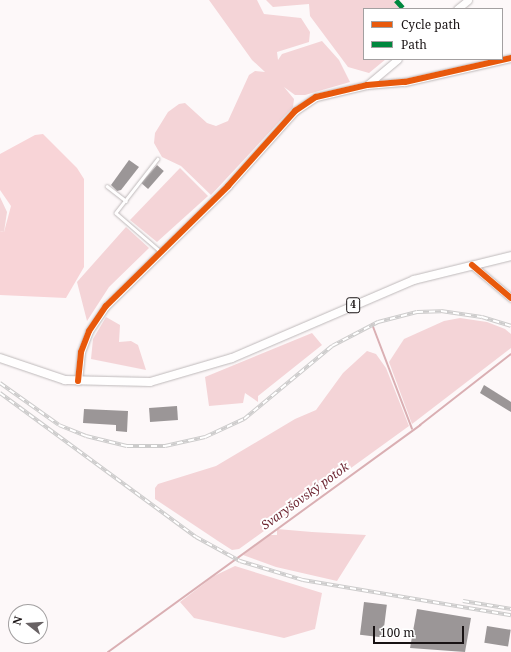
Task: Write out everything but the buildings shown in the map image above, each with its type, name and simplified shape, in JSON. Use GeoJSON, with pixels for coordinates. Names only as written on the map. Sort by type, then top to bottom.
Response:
{"type":"FeatureCollection","features":[{"type":"Feature","properties":{"kind":"main road","name":"4"},"geometry":{"type":"LineString","coordinates":[[0,358],[13,364],[78,381],[150,382],[200,370],[414,280],[511,256]]}},
{"type":"Feature","properties":{"kind":"street"},"geometry":{"type":"LineString","coordinates":[[458,8],[468,0]]}},
{"type":"Feature","properties":{"kind":"street"},"geometry":{"type":"LineString","coordinates":[[367,85],[397,60]]}},
{"type":"Feature","properties":{"kind":"street"},"geometry":{"type":"LineString","coordinates":[[78,381],[81,352],[97,318],[120,290],[228,186],[295,111],[316,97],[367,85],[405,82],[502,60]]}},
{"type":"Feature","properties":{"kind":"street"},"geometry":{"type":"LineString","coordinates":[[472,265],[511,298]]}},
{"type":"Feature","properties":{"kind":"lane"},"geometry":{"type":"LineString","coordinates":[[158,159],[116,213],[161,251]]}},
{"type":"Feature","properties":{"kind":"lane"},"geometry":{"type":"LineString","coordinates":[[107,186],[126,201]]}},
{"type":"Feature","properties":{"kind":"shaded area"},"geometry":{"type":"Polygon","coordinates":[[[209,0],[257,0],[264,14],[301,18],[310,32],[309,42],[277,52],[278,60],[282,54],[322,41],[339,60],[350,82],[305,95],[295,95],[284,87],[294,99],[293,107],[211,195],[181,166],[162,157],[154,143],[155,133],[168,112],[179,104],[185,103],[207,123],[216,126],[228,121],[249,75],[255,71],[265,72],[252,60],[209,0]]]}},
{"type":"Feature","properties":{"kind":"shaded area"},"geometry":{"type":"Polygon","coordinates":[[[266,0],[395,0],[401,8],[363,8],[363,60],[385,60],[369,73],[348,67],[310,16],[309,4],[273,7],[266,0]]]}},
{"type":"Feature","properties":{"kind":"shaded area"},"geometry":{"type":"Polygon","coordinates":[[[43,134],[77,168],[84,179],[84,267],[66,298],[0,295],[0,231],[4,232],[11,206],[0,190],[0,154],[35,135],[43,134]]]}},
{"type":"Feature","properties":{"kind":"shaded area"},"geometry":{"type":"Polygon","coordinates":[[[180,168],[208,196],[157,242],[130,220],[180,168]]]}},
{"type":"Feature","properties":{"kind":"shaded area"},"geometry":{"type":"Polygon","coordinates":[[[0,197],[7,212],[4,232],[0,231],[0,197]]]}},
{"type":"Feature","properties":{"kind":"shaded area"},"geometry":{"type":"Polygon","coordinates":[[[126,227],[149,248],[109,287],[87,321],[77,282],[126,227]]]}},
{"type":"Feature","properties":{"kind":"shaded area"},"geometry":{"type":"Polygon","coordinates":[[[106,317],[120,325],[119,342],[131,341],[138,345],[146,370],[91,359],[93,339],[106,317]]]}},
{"type":"Feature","properties":{"kind":"shaded area"},"geometry":{"type":"Polygon","coordinates":[[[460,318],[487,322],[505,329],[511,334],[511,348],[412,424],[389,362],[404,339],[444,321],[460,318]]]}},
{"type":"Feature","properties":{"kind":"shaded area"},"geometry":{"type":"Polygon","coordinates":[[[312,333],[322,345],[258,396],[258,402],[245,393],[243,403],[209,406],[205,377],[312,333]]]}},
{"type":"Feature","properties":{"kind":"shaded area"},"geometry":{"type":"Polygon","coordinates":[[[367,351],[376,354],[386,368],[409,426],[239,549],[232,550],[155,499],[155,488],[158,484],[216,466],[295,419],[316,410],[343,373],[367,351]]]}},
{"type":"Feature","properties":{"kind":"shaded area"},"geometry":{"type":"Polygon","coordinates":[[[277,529],[366,535],[337,581],[276,567],[243,555],[269,535],[277,535],[277,529]]]}},
{"type":"Feature","properties":{"kind":"shaded area"},"geometry":{"type":"Polygon","coordinates":[[[235,566],[322,593],[315,629],[284,638],[194,618],[180,602],[214,576],[235,566]]]}},
{"type":"Feature","properties":{"kind":"waterway"},"geometry":{"type":"LineString","coordinates":[[372,324],[412,429]]}},
{"type":"Feature","properties":{"kind":"waterway","name":"Svaryšovský potok"},"geometry":{"type":"LineString","coordinates":[[108,652],[420,425],[511,354]]}},
{"type":"Feature","properties":{"kind":"railway"},"geometry":{"type":"LineString","coordinates":[[0,383],[59,425],[86,436],[127,446],[165,446],[205,437],[244,419],[332,346],[378,322],[417,312],[441,311],[482,317],[511,326]]}},
{"type":"Feature","properties":{"kind":"railway"},"geometry":{"type":"LineString","coordinates":[[0,393],[196,537],[240,561],[303,580],[511,615]]}},
{"type":"Feature","properties":{"kind":"railway"},"geometry":{"type":"LineString","coordinates":[[463,601],[511,609]]}},
{"type":"Feature","properties":{"kind":"marked path"},"geometry":{"type":"LineString","coordinates":[[396,0],[403,8]]}},
{"type":"Feature","properties":{"kind":"cycle path"},"geometry":{"type":"LineString","coordinates":[[503,60],[511,58]]}},
{"type":"Feature","properties":{"kind":"cycle path"},"geometry":{"type":"LineString","coordinates":[[78,381],[81,352],[89,331],[106,306],[228,186],[295,111],[316,97],[367,85],[405,82],[502,60]]}},
{"type":"Feature","properties":{"kind":"cycle path"},"geometry":{"type":"LineString","coordinates":[[472,265],[511,298]]}}]}
